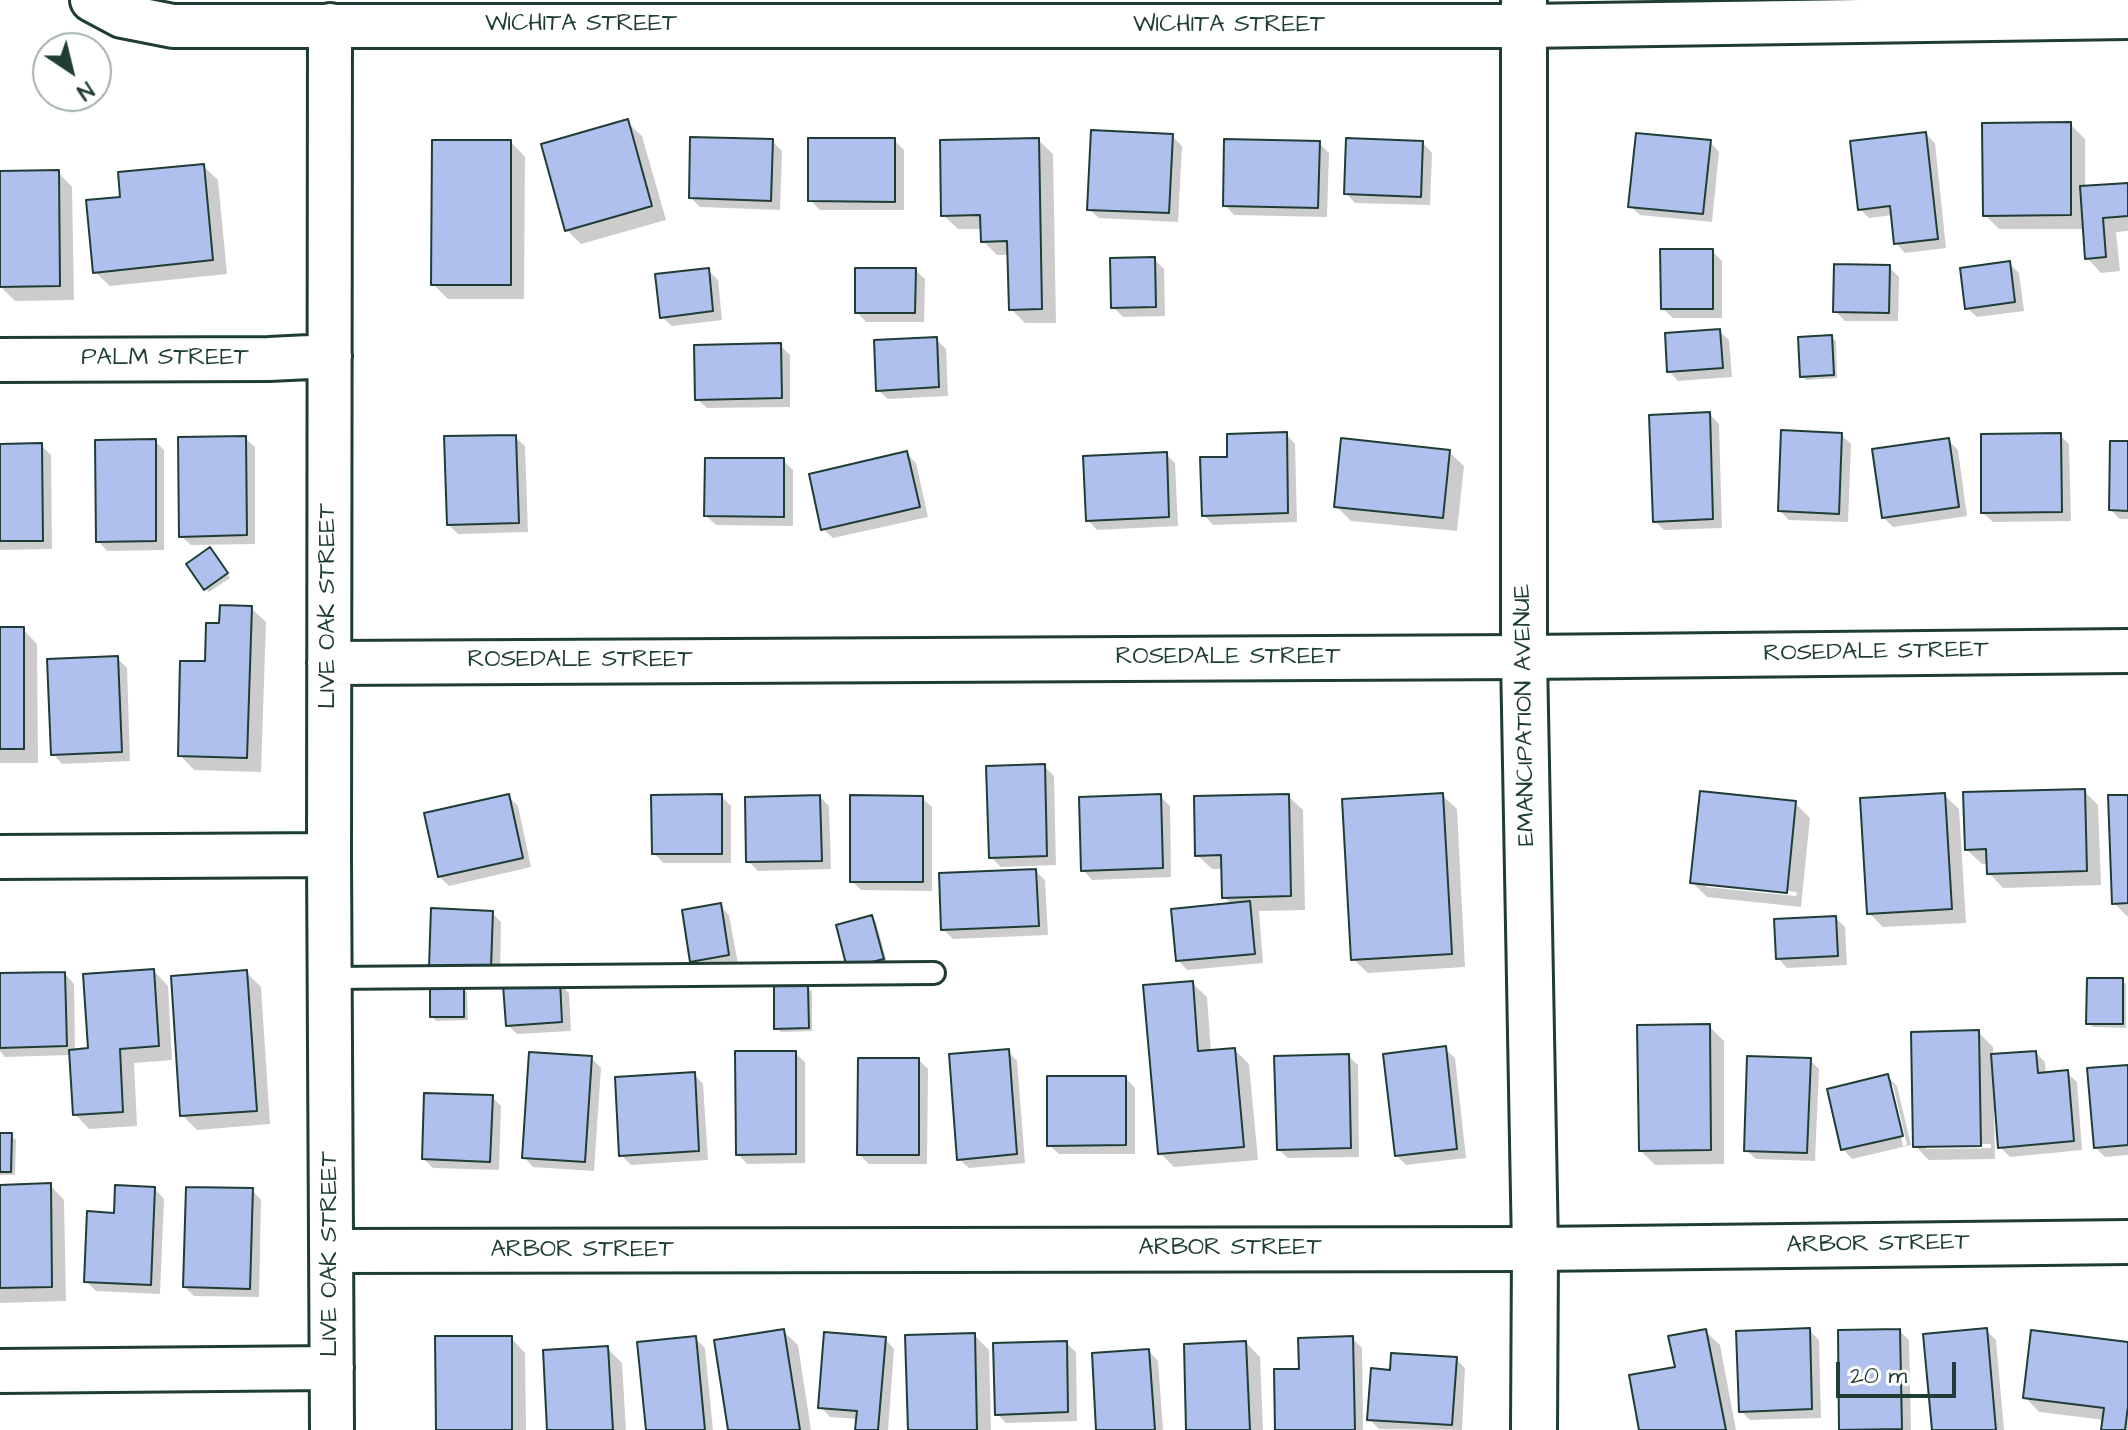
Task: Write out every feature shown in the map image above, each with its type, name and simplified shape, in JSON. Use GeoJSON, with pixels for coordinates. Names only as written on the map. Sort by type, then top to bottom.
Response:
{"type":"FeatureCollection","features":[{"type":"Feature","properties":{"kind":"main road","name":"EMANCIPATION AVENUE"},"geometry":{"type":"LineString","coordinates":[[1524,13],[1524,657],[1535,1249],[1534,1430]]}},
{"type":"Feature","properties":{"kind":"street"},"geometry":{"type":"LineString","coordinates":[[92,0],[122,16],[173,26],[330,25]]}},
{"type":"Feature","properties":{"kind":"street","name":"WICHITA STREET"},"geometry":{"type":"LineString","coordinates":[[330,25],[1524,13],[2128,17]]}},
{"type":"Feature","properties":{"kind":"street","name":"LIVE OAK STREET"},"geometry":{"type":"LineString","coordinates":[[330,25],[332,1430]]}},
{"type":"Feature","properties":{"kind":"street","name":"PALM STREET"},"geometry":{"type":"LineString","coordinates":[[0,360],[330,356]]}},
{"type":"Feature","properties":{"kind":"street","name":"ROSEDALE STREET"},"geometry":{"type":"LineString","coordinates":[[329,663],[2128,651]]}},
{"type":"Feature","properties":{"kind":"street"},"geometry":{"type":"LineString","coordinates":[[0,857],[329,855]]}},
{"type":"Feature","properties":{"kind":"street","name":"ARBOR STREET"},"geometry":{"type":"LineString","coordinates":[[331,1251],[1535,1249],[2128,1242]]}},
{"type":"Feature","properties":{"kind":"street"},"geometry":{"type":"LineString","coordinates":[[0,1371],[332,1368]]}},
{"type":"Feature","properties":{"kind":"lane"},"geometry":{"type":"LineString","coordinates":[[329,978],[934,973]]}},
{"type":"Feature","properties":{"kind":"building"},"geometry":{"type":"Polygon","coordinates":[[[628,119],[652,206],[565,231],[541,144],[628,119]]]}},
{"type":"Feature","properties":{"kind":"building"},"geometry":{"type":"Polygon","coordinates":[[[2071,122],[2071,215],[1983,216],[1982,123],[2071,122]]]}},
{"type":"Feature","properties":{"kind":"building"},"geometry":{"type":"Polygon","coordinates":[[[1091,130],[1173,134],[1169,213],[1087,210],[1091,130]]]}},
{"type":"Feature","properties":{"kind":"building"},"geometry":{"type":"Polygon","coordinates":[[[1926,132],[1938,239],[1894,244],[1890,206],[1858,210],[1850,141],[1926,132]]]}},
{"type":"Feature","properties":{"kind":"building"},"geometry":{"type":"Polygon","coordinates":[[[1636,133],[1711,140],[1703,214],[1628,207],[1636,133]]]}},
{"type":"Feature","properties":{"kind":"building"},"geometry":{"type":"Polygon","coordinates":[[[690,137],[773,139],[771,201],[689,198],[690,137]]]}},
{"type":"Feature","properties":{"kind":"building"},"geometry":{"type":"Polygon","coordinates":[[[808,138],[895,138],[895,202],[808,201],[808,138]]]}},
{"type":"Feature","properties":{"kind":"building"},"geometry":{"type":"Polygon","coordinates":[[[1039,138],[1042,309],[1009,310],[1007,241],[981,242],[980,215],[941,216],[940,140],[1039,138]]]}},
{"type":"Feature","properties":{"kind":"building"},"geometry":{"type":"Polygon","coordinates":[[[1346,138],[1423,141],[1421,197],[1344,194],[1346,138]]]}},
{"type":"Feature","properties":{"kind":"building"},"geometry":{"type":"Polygon","coordinates":[[[1224,139],[1320,141],[1318,208],[1223,206],[1224,139]]]}},
{"type":"Feature","properties":{"kind":"building"},"geometry":{"type":"Polygon","coordinates":[[[432,140],[511,140],[511,285],[431,285],[432,140]]]}},
{"type":"Feature","properties":{"kind":"building"},"geometry":{"type":"Polygon","coordinates":[[[204,164],[213,260],[93,273],[86,200],[120,197],[118,172],[204,164]]]}},
{"type":"Feature","properties":{"kind":"building"},"geometry":{"type":"Polygon","coordinates":[[[59,170],[60,286],[0,287],[0,171],[59,170]]]}},
{"type":"Feature","properties":{"kind":"building"},"geometry":{"type":"Polygon","coordinates":[[[2128,183],[2128,216],[2103,218],[2106,257],[2085,259],[2080,186],[2128,183]]]}},
{"type":"Feature","properties":{"kind":"building"},"geometry":{"type":"Polygon","coordinates":[[[1660,249],[1713,249],[1713,309],[1661,309],[1660,249]]]}},
{"type":"Feature","properties":{"kind":"building"},"geometry":{"type":"Polygon","coordinates":[[[1155,257],[1156,307],[1111,308],[1110,258],[1155,257]]]}},
{"type":"Feature","properties":{"kind":"building"},"geometry":{"type":"Polygon","coordinates":[[[2010,261],[2015,302],[1965,309],[1960,268],[2010,261]]]}},
{"type":"Feature","properties":{"kind":"building"},"geometry":{"type":"Polygon","coordinates":[[[1834,264],[1890,265],[1889,313],[1833,312],[1834,264]]]}},
{"type":"Feature","properties":{"kind":"building"},"geometry":{"type":"Polygon","coordinates":[[[709,268],[713,311],[660,318],[655,274],[709,268]]]}},
{"type":"Feature","properties":{"kind":"building"},"geometry":{"type":"Polygon","coordinates":[[[855,268],[916,268],[915,313],[855,313],[855,268]]]}},
{"type":"Feature","properties":{"kind":"building"},"geometry":{"type":"Polygon","coordinates":[[[1720,329],[1723,368],[1667,372],[1665,333],[1720,329]]]}},
{"type":"Feature","properties":{"kind":"building"},"geometry":{"type":"Polygon","coordinates":[[[1832,335],[1834,375],[1800,377],[1798,337],[1832,335]]]}},
{"type":"Feature","properties":{"kind":"building"},"geometry":{"type":"Polygon","coordinates":[[[937,337],[939,387],[876,391],[874,340],[937,337]]]}},
{"type":"Feature","properties":{"kind":"building"},"geometry":{"type":"Polygon","coordinates":[[[781,343],[782,398],[695,400],[694,345],[781,343]]]}},
{"type":"Feature","properties":{"kind":"building"},"geometry":{"type":"Polygon","coordinates":[[[1710,412],[1713,519],[1653,522],[1649,415],[1710,412]]]}},
{"type":"Feature","properties":{"kind":"building"},"geometry":{"type":"Polygon","coordinates":[[[1781,430],[1842,433],[1839,514],[1778,511],[1781,430]]]}},
{"type":"Feature","properties":{"kind":"building"},"geometry":{"type":"Polygon","coordinates":[[[1287,432],[1288,513],[1202,516],[1200,457],[1227,457],[1227,434],[1287,432]]]}},
{"type":"Feature","properties":{"kind":"building"},"geometry":{"type":"Polygon","coordinates":[[[2061,433],[2062,512],[1981,513],[1981,434],[2061,433]]]}},
{"type":"Feature","properties":{"kind":"building"},"geometry":{"type":"Polygon","coordinates":[[[516,435],[519,523],[447,525],[444,436],[516,435]]]}},
{"type":"Feature","properties":{"kind":"building"},"geometry":{"type":"Polygon","coordinates":[[[246,436],[247,535],[179,537],[178,437],[246,436]]]}},
{"type":"Feature","properties":{"kind":"building"},"geometry":{"type":"Polygon","coordinates":[[[1341,438],[1450,450],[1443,518],[1334,507],[1341,438]]]}},
{"type":"Feature","properties":{"kind":"building"},"geometry":{"type":"Polygon","coordinates":[[[1949,438],[1959,507],[1882,518],[1872,449],[1949,438]]]}},
{"type":"Feature","properties":{"kind":"building"},"geometry":{"type":"Polygon","coordinates":[[[156,439],[156,541],[96,542],[95,440],[156,439]]]}},
{"type":"Feature","properties":{"kind":"building"},"geometry":{"type":"Polygon","coordinates":[[[2110,441],[2128,441],[2128,511],[2109,510],[2110,441]]]}},
{"type":"Feature","properties":{"kind":"building"},"geometry":{"type":"Polygon","coordinates":[[[42,443],[43,541],[0,541],[0,444],[42,443]]]}},
{"type":"Feature","properties":{"kind":"building"},"geometry":{"type":"Polygon","coordinates":[[[907,451],[920,507],[821,530],[809,474],[907,451]]]}},
{"type":"Feature","properties":{"kind":"building"},"geometry":{"type":"Polygon","coordinates":[[[1167,452],[1169,517],[1086,521],[1083,456],[1167,452]]]}},
{"type":"Feature","properties":{"kind":"building"},"geometry":{"type":"Polygon","coordinates":[[[705,458],[784,458],[784,517],[704,516],[705,458]]]}},
{"type":"Feature","properties":{"kind":"building"},"geometry":{"type":"Polygon","coordinates":[[[210,547],[228,573],[204,590],[186,564],[210,547]]]}},
{"type":"Feature","properties":{"kind":"building"},"geometry":{"type":"Polygon","coordinates":[[[220,605],[252,606],[247,758],[178,756],[180,661],[205,661],[206,623],[219,623],[220,605]]]}},
{"type":"Feature","properties":{"kind":"building"},"geometry":{"type":"Polygon","coordinates":[[[0,627],[24,627],[24,749],[0,749],[0,627]]]}},
{"type":"Feature","properties":{"kind":"building"},"geometry":{"type":"Polygon","coordinates":[[[118,656],[122,752],[51,755],[47,659],[118,656]]]}},
{"type":"Feature","properties":{"kind":"building"},"geometry":{"type":"Polygon","coordinates":[[[1045,764],[1047,856],[989,858],[986,766],[1045,764]]]}},
{"type":"Feature","properties":{"kind":"building"},"geometry":{"type":"Polygon","coordinates":[[[2085,789],[2087,871],[1987,874],[1986,849],[1965,850],[1963,792],[2085,789]]]}},
{"type":"Feature","properties":{"kind":"building"},"geometry":{"type":"Polygon","coordinates":[[[1700,791],[1796,801],[1787,893],[1690,883],[1700,791]]]}},
{"type":"Feature","properties":{"kind":"building"},"geometry":{"type":"Polygon","coordinates":[[[1443,793],[1452,954],[1351,960],[1342,799],[1443,793]]]}},
{"type":"Feature","properties":{"kind":"building"},"geometry":{"type":"Polygon","coordinates":[[[1945,793],[1952,909],[1867,914],[1860,798],[1945,793]]]}},
{"type":"Feature","properties":{"kind":"building"},"geometry":{"type":"Polygon","coordinates":[[[509,794],[523,858],[438,877],[424,813],[509,794]]]}},
{"type":"Feature","properties":{"kind":"building"},"geometry":{"type":"Polygon","coordinates":[[[722,794],[722,854],[652,854],[651,795],[722,794]]]}},
{"type":"Feature","properties":{"kind":"building"},"geometry":{"type":"Polygon","coordinates":[[[1161,794],[1163,868],[1081,871],[1079,797],[1161,794]]]}},
{"type":"Feature","properties":{"kind":"building"},"geometry":{"type":"Polygon","coordinates":[[[1289,794],[1291,896],[1222,898],[1221,855],[1195,856],[1194,796],[1289,794]]]}},
{"type":"Feature","properties":{"kind":"building"},"geometry":{"type":"Polygon","coordinates":[[[820,795],[822,861],[746,862],[745,797],[820,795]]]}},
{"type":"Feature","properties":{"kind":"building"},"geometry":{"type":"Polygon","coordinates":[[[850,795],[923,796],[923,882],[850,882],[850,795]]]}},
{"type":"Feature","properties":{"kind":"building"},"geometry":{"type":"Polygon","coordinates":[[[2108,795],[2128,795],[2128,903],[2112,904],[2108,795]]]}},
{"type":"Feature","properties":{"kind":"building"},"geometry":{"type":"Polygon","coordinates":[[[1036,869],[1039,926],[941,930],[939,873],[1036,869]]]}},
{"type":"Feature","properties":{"kind":"building"},"geometry":{"type":"Polygon","coordinates":[[[1250,901],[1255,954],[1176,961],[1171,909],[1250,901]]]}},
{"type":"Feature","properties":{"kind":"building"},"geometry":{"type":"Polygon","coordinates":[[[721,903],[729,955],[690,962],[682,910],[721,903]]]}},
{"type":"Feature","properties":{"kind":"building"},"geometry":{"type":"Polygon","coordinates":[[[431,908],[493,911],[491,968],[429,967],[431,908]]]}},
{"type":"Feature","properties":{"kind":"building"},"geometry":{"type":"Polygon","coordinates":[[[872,915],[884,959],[847,968],[836,925],[872,915]]]}},
{"type":"Feature","properties":{"kind":"building"},"geometry":{"type":"Polygon","coordinates":[[[1836,916],[1838,956],[1776,959],[1774,919],[1836,916]]]}},
{"type":"Feature","properties":{"kind":"building"},"geometry":{"type":"Polygon","coordinates":[[[154,969],[159,1046],[120,1049],[123,1112],[73,1115],[69,1050],[88,1048],[83,974],[154,969]]]}},
{"type":"Feature","properties":{"kind":"building"},"geometry":{"type":"Polygon","coordinates":[[[247,970],[257,1111],[180,1116],[171,976],[247,970]]]}},
{"type":"Feature","properties":{"kind":"building"},"geometry":{"type":"Polygon","coordinates":[[[65,972],[67,1046],[0,1048],[0,973],[65,972]]]}},
{"type":"Feature","properties":{"kind":"building"},"geometry":{"type":"Polygon","coordinates":[[[2087,978],[2123,978],[2123,1024],[2086,1024],[2087,978]]]}},
{"type":"Feature","properties":{"kind":"building"},"geometry":{"type":"Polygon","coordinates":[[[560,981],[562,1022],[506,1026],[503,985],[560,981]]]}},
{"type":"Feature","properties":{"kind":"building"},"geometry":{"type":"Polygon","coordinates":[[[1193,981],[1198,1051],[1235,1048],[1244,1147],[1158,1154],[1143,985],[1193,981]]]}},
{"type":"Feature","properties":{"kind":"building"},"geometry":{"type":"Polygon","coordinates":[[[430,986],[464,986],[464,1017],[430,1017],[430,986]]]}},
{"type":"Feature","properties":{"kind":"building"},"geometry":{"type":"Polygon","coordinates":[[[774,986],[808,986],[809,1028],[774,1029],[774,986]]]}},
{"type":"Feature","properties":{"kind":"building"},"geometry":{"type":"Polygon","coordinates":[[[1710,1024],[1711,1150],[1639,1151],[1637,1025],[1710,1024]]]}},
{"type":"Feature","properties":{"kind":"building"},"geometry":{"type":"Polygon","coordinates":[[[1979,1030],[1981,1146],[1913,1147],[1911,1032],[1979,1030]]]}},
{"type":"Feature","properties":{"kind":"building"},"geometry":{"type":"Polygon","coordinates":[[[1446,1046],[1457,1149],[1395,1156],[1383,1054],[1446,1046]]]}},
{"type":"Feature","properties":{"kind":"building"},"geometry":{"type":"Polygon","coordinates":[[[1009,1049],[1017,1154],[957,1160],[949,1054],[1009,1049]]]}},
{"type":"Feature","properties":{"kind":"building"},"geometry":{"type":"Polygon","coordinates":[[[735,1051],[796,1051],[796,1154],[736,1155],[735,1051]]]}},
{"type":"Feature","properties":{"kind":"building"},"geometry":{"type":"Polygon","coordinates":[[[2036,1051],[2038,1073],[2068,1070],[2074,1141],[1998,1148],[1991,1054],[2036,1051]]]}},
{"type":"Feature","properties":{"kind":"building"},"geometry":{"type":"Polygon","coordinates":[[[529,1052],[592,1056],[585,1162],[522,1158],[529,1052]]]}},
{"type":"Feature","properties":{"kind":"building"},"geometry":{"type":"Polygon","coordinates":[[[1349,1054],[1351,1148],[1277,1150],[1274,1056],[1349,1054]]]}},
{"type":"Feature","properties":{"kind":"building"},"geometry":{"type":"Polygon","coordinates":[[[1747,1056],[1811,1058],[1807,1153],[1744,1151],[1747,1056]]]}},
{"type":"Feature","properties":{"kind":"building"},"geometry":{"type":"Polygon","coordinates":[[[858,1058],[919,1058],[919,1155],[857,1155],[858,1058]]]}},
{"type":"Feature","properties":{"kind":"building"},"geometry":{"type":"Polygon","coordinates":[[[2128,1065],[2128,1145],[2094,1148],[2087,1068],[2128,1065]]]}},
{"type":"Feature","properties":{"kind":"building"},"geometry":{"type":"Polygon","coordinates":[[[695,1072],[699,1151],[619,1156],[615,1077],[695,1072]]]}},
{"type":"Feature","properties":{"kind":"building"},"geometry":{"type":"Polygon","coordinates":[[[1888,1074],[1903,1136],[1841,1150],[1827,1089],[1888,1074]]]}},
{"type":"Feature","properties":{"kind":"building"},"geometry":{"type":"Polygon","coordinates":[[[1047,1076],[1126,1076],[1126,1145],[1047,1146],[1047,1076]]]}},
{"type":"Feature","properties":{"kind":"building"},"geometry":{"type":"Polygon","coordinates":[[[424,1093],[493,1095],[490,1162],[422,1159],[424,1093]]]}},
{"type":"Feature","properties":{"kind":"building"},"geometry":{"type":"Polygon","coordinates":[[[0,1133],[12,1133],[11,1172],[0,1172],[0,1133]]]}},
{"type":"Feature","properties":{"kind":"building"},"geometry":{"type":"Polygon","coordinates":[[[51,1183],[52,1287],[0,1288],[0,1185],[51,1183]]]}},
{"type":"Feature","properties":{"kind":"building"},"geometry":{"type":"Polygon","coordinates":[[[115,1185],[155,1187],[151,1285],[84,1282],[87,1211],[114,1213],[115,1185]]]}},
{"type":"Feature","properties":{"kind":"building"},"geometry":{"type":"Polygon","coordinates":[[[186,1187],[253,1188],[250,1289],[183,1287],[186,1187]]]}},
{"type":"Feature","properties":{"kind":"building"},"geometry":{"type":"Polygon","coordinates":[[[1810,1328],[1812,1409],[1739,1412],[1736,1331],[1810,1328]]]}},
{"type":"Feature","properties":{"kind":"building"},"geometry":{"type":"Polygon","coordinates":[[[1987,1328],[1996,1430],[1932,1430],[1923,1334],[1987,1328]]]}},
{"type":"Feature","properties":{"kind":"building"},"geometry":{"type":"Polygon","coordinates":[[[784,1329],[800,1430],[728,1430],[714,1340],[784,1329]]]}},
{"type":"Feature","properties":{"kind":"building"},"geometry":{"type":"Polygon","coordinates":[[[1706,1329],[1726,1430],[1639,1430],[1629,1375],[1675,1367],[1668,1336],[1706,1329]]]}},
{"type":"Feature","properties":{"kind":"building"},"geometry":{"type":"Polygon","coordinates":[[[1900,1329],[1902,1429],[1839,1430],[1838,1330],[1900,1329]]]}},
{"type":"Feature","properties":{"kind":"building"},"geometry":{"type":"Polygon","coordinates":[[[2031,1330],[2128,1342],[2125,1430],[2101,1430],[2104,1408],[2023,1398],[2031,1330]]]}},
{"type":"Feature","properties":{"kind":"building"},"geometry":{"type":"Polygon","coordinates":[[[824,1332],[886,1337],[878,1430],[855,1430],[857,1411],[818,1408],[824,1332]]]}},
{"type":"Feature","properties":{"kind":"building"},"geometry":{"type":"Polygon","coordinates":[[[975,1333],[977,1430],[908,1430],[905,1335],[975,1333]]]}},
{"type":"Feature","properties":{"kind":"building"},"geometry":{"type":"Polygon","coordinates":[[[435,1336],[512,1336],[512,1430],[436,1430],[435,1336]]]}},
{"type":"Feature","properties":{"kind":"building"},"geometry":{"type":"Polygon","coordinates":[[[696,1336],[705,1430],[646,1430],[637,1342],[696,1336]]]}},
{"type":"Feature","properties":{"kind":"building"},"geometry":{"type":"Polygon","coordinates":[[[1353,1336],[1355,1430],[1275,1430],[1274,1369],[1299,1369],[1298,1338],[1353,1336]]]}},
{"type":"Feature","properties":{"kind":"building"},"geometry":{"type":"Polygon","coordinates":[[[1067,1341],[1068,1412],[995,1415],[993,1343],[1067,1341]]]}},
{"type":"Feature","properties":{"kind":"building"},"geometry":{"type":"Polygon","coordinates":[[[1246,1341],[1250,1430],[1186,1430],[1184,1344],[1246,1341]]]}},
{"type":"Feature","properties":{"kind":"building"},"geometry":{"type":"Polygon","coordinates":[[[608,1346],[613,1430],[547,1430],[543,1350],[608,1346]]]}},
{"type":"Feature","properties":{"kind":"building"},"geometry":{"type":"Polygon","coordinates":[[[1149,1349],[1155,1430],[1096,1430],[1092,1353],[1149,1349]]]}},
{"type":"Feature","properties":{"kind":"building"},"geometry":{"type":"Polygon","coordinates":[[[1391,1353],[1457,1357],[1452,1425],[1367,1420],[1371,1368],[1390,1370],[1391,1353]]]}}]}
